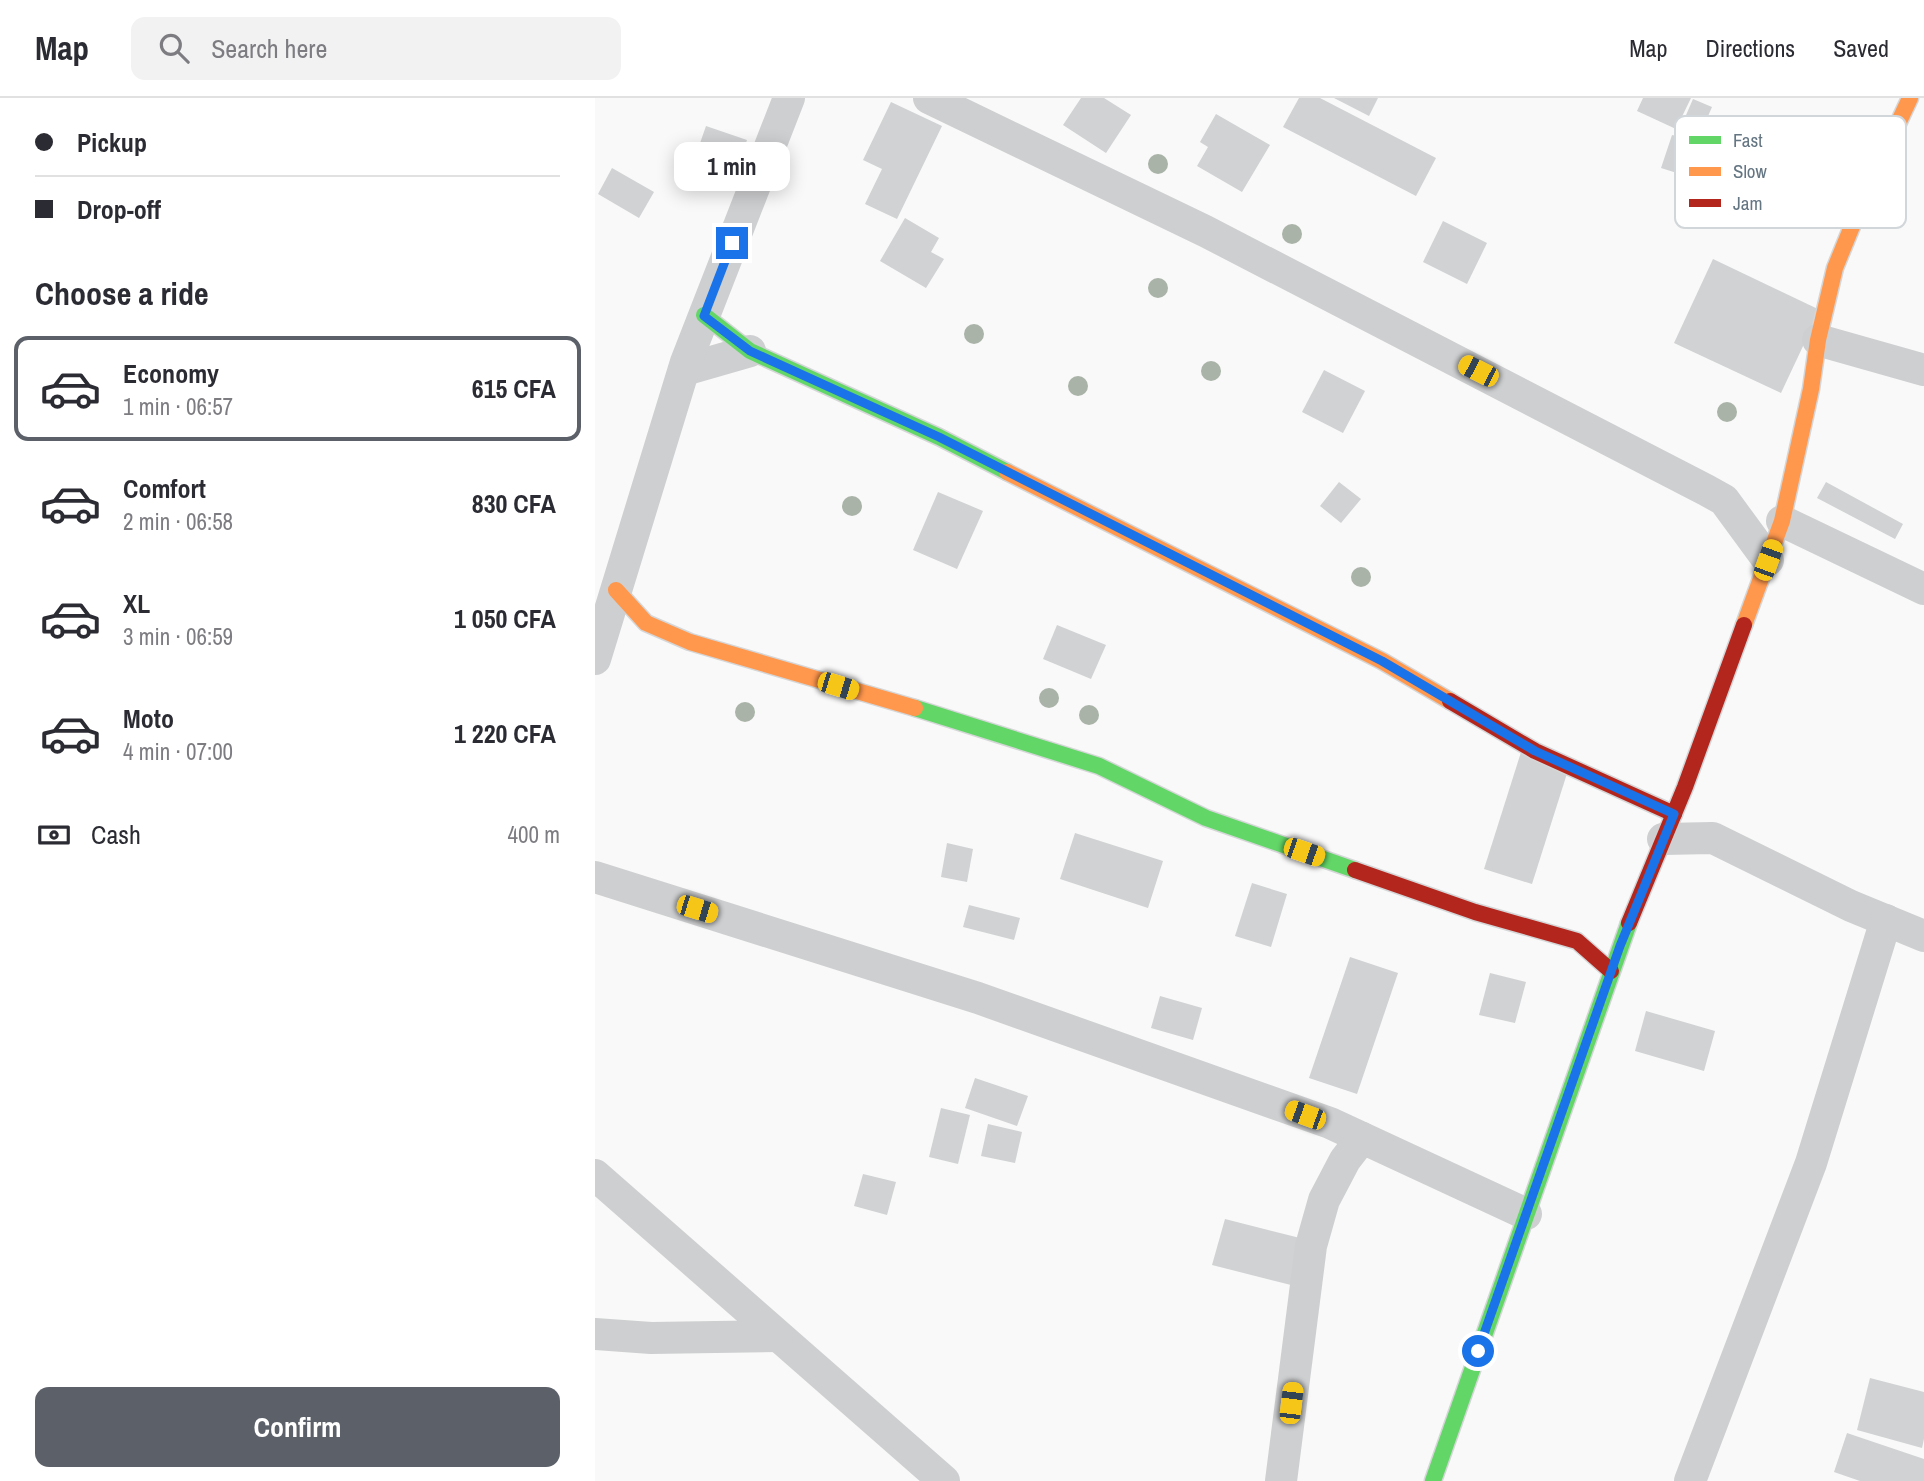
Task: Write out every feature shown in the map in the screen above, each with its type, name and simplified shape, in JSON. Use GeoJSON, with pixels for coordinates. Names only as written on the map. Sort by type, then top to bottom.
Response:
{"type":"FeatureCollection","features":[{"type":"Feature","properties":{"kind":"street"},"geometry":{"type":"LineString","coordinates":[[595,659],[684,370],[789,98]]}},
{"type":"Feature","properties":{"kind":"street"},"geometry":{"type":"LineString","coordinates":[[929,98],[1205,231],[1706,489],[1724,500],[1768,560]]}},
{"type":"Feature","properties":{"kind":"street"},"geometry":{"type":"LineString","coordinates":[[1902,116],[1910,98]]}},
{"type":"Feature","properties":{"kind":"street"},"geometry":{"type":"LineString","coordinates":[[1433,1481],[1611,971],[1674,813],[1768,560],[1781,521],[1835,268],[1851,228]]}},
{"type":"Feature","properties":{"kind":"street"},"geometry":{"type":"LineString","coordinates":[[704,316],[750,351],[939,437],[1382,661],[1535,751],[1674,813],[1713,838],[1924,936]]}},
{"type":"Feature","properties":{"kind":"street"},"geometry":{"type":"LineString","coordinates":[[1818,340],[1924,370]]}},
{"type":"Feature","properties":{"kind":"street"},"geometry":{"type":"LineString","coordinates":[[684,370],[750,351]]}},
{"type":"Feature","properties":{"kind":"street"},"geometry":{"type":"LineString","coordinates":[[1781,521],[1924,589]]}},
{"type":"Feature","properties":{"kind":"street"},"geometry":{"type":"LineString","coordinates":[[616,590],[646,623],[690,642],[962,722],[1099,766],[1206,818],[1475,912],[1577,941],[1611,971]]}},
{"type":"Feature","properties":{"kind":"street"},"geometry":{"type":"LineString","coordinates":[[1674,813],[1713,838]]}},
{"type":"Feature","properties":{"kind":"street"},"geometry":{"type":"LineString","coordinates":[[595,877],[978,998],[1330,1124],[1526,1214]]}},
{"type":"Feature","properties":{"kind":"street"},"geometry":{"type":"LineString","coordinates":[[1690,1481],[1811,1163],[1886,920]]}},
{"type":"Feature","properties":{"kind":"street"},"geometry":{"type":"LineString","coordinates":[[1577,941],[1629,923]]}},
{"type":"Feature","properties":{"kind":"street"},"geometry":{"type":"LineString","coordinates":[[1281,1481],[1311,1246],[1324,1199],[1345,1160],[1362,1138]]}},
{"type":"Feature","properties":{"kind":"street"},"geometry":{"type":"LineString","coordinates":[[595,1175],[944,1481]]}},
{"type":"Feature","properties":{"kind":"street"},"geometry":{"type":"LineString","coordinates":[[595,1334],[651,1338],[777,1336]]}},
{"type":"Feature","properties":{"kind":"building"},"geometry":{"type":"Polygon","coordinates":[[[1081,98],[1104,98],[1131,115],[1106,153],[1063,125],[1081,98]]]}},
{"type":"Feature","properties":{"kind":"building"},"geometry":{"type":"Polygon","coordinates":[[[1299,98],[1320,98],[1436,158],[1416,196],[1283,127],[1299,98]]]}},
{"type":"Feature","properties":{"kind":"building"},"geometry":{"type":"Polygon","coordinates":[[[1334,98],[1378,98],[1369,116],[1334,98]]]}},
{"type":"Feature","properties":{"kind":"building"},"geometry":{"type":"Polygon","coordinates":[[[1643,98],[1691,98],[1682,116],[1675,116],[1675,129],[1637,111],[1643,98]]]}},
{"type":"Feature","properties":{"kind":"building"},"geometry":{"type":"Polygon","coordinates":[[[1693,99],[1712,107],[1708,116],[1686,116],[1693,99]]]}},
{"type":"Feature","properties":{"kind":"building"},"geometry":{"type":"Polygon","coordinates":[[[891,102],[942,126],[897,219],[865,204],[882,169],[863,160],[891,102]]]}},
{"type":"Feature","properties":{"kind":"building"},"geometry":{"type":"Polygon","coordinates":[[[1216,114],[1270,145],[1242,192],[1197,166],[1208,147],[1200,142],[1216,114]]]}},
{"type":"Feature","properties":{"kind":"building"},"geometry":{"type":"Polygon","coordinates":[[[706,126],[747,140],[732,183],[691,169],[706,126]]]}},
{"type":"Feature","properties":{"kind":"building"},"geometry":{"type":"Polygon","coordinates":[[[1672,135],[1675,136],[1675,172],[1661,168],[1672,135]]]}},
{"type":"Feature","properties":{"kind":"building"},"geometry":{"type":"Polygon","coordinates":[[[612,168],[654,192],[639,218],[598,194],[612,168]]]}},
{"type":"Feature","properties":{"kind":"building"},"geometry":{"type":"Polygon","coordinates":[[[905,218],[939,238],[931,252],[944,259],[926,288],[880,261],[905,218]]]}},
{"type":"Feature","properties":{"kind":"building"},"geometry":{"type":"Polygon","coordinates":[[[1443,221],[1487,243],[1467,284],[1423,262],[1443,221]]]}},
{"type":"Feature","properties":{"kind":"building"},"geometry":{"type":"Polygon","coordinates":[[[1713,259],[1820,310],[1781,393],[1674,343],[1713,259]]]}},
{"type":"Feature","properties":{"kind":"building"},"geometry":{"type":"Polygon","coordinates":[[[1324,370],[1365,391],[1343,433],[1302,412],[1324,370]]]}},
{"type":"Feature","properties":{"kind":"building"},"geometry":{"type":"Polygon","coordinates":[[[1339,482],[1361,499],[1341,523],[1320,506],[1339,482]]]}},
{"type":"Feature","properties":{"kind":"building"},"geometry":{"type":"Polygon","coordinates":[[[1826,482],[1903,524],[1895,539],[1817,498],[1826,482]]]}},
{"type":"Feature","properties":{"kind":"building"},"geometry":{"type":"Polygon","coordinates":[[[938,492],[983,511],[957,569],[913,550],[938,492]]]}},
{"type":"Feature","properties":{"kind":"building"},"geometry":{"type":"Polygon","coordinates":[[[1057,625],[1106,645],[1091,679],[1043,659],[1057,625]]]}},
{"type":"Feature","properties":{"kind":"building"},"geometry":{"type":"Polygon","coordinates":[[[1522,749],[1570,764],[1532,884],[1484,869],[1522,749]]]}},
{"type":"Feature","properties":{"kind":"building"},"geometry":{"type":"Polygon","coordinates":[[[1075,833],[1163,861],[1148,908],[1060,879],[1075,833]]]}},
{"type":"Feature","properties":{"kind":"building"},"geometry":{"type":"Polygon","coordinates":[[[947,843],[973,849],[967,882],[941,877],[947,843]]]}},
{"type":"Feature","properties":{"kind":"building"},"geometry":{"type":"Polygon","coordinates":[[[1252,883],[1287,894],[1271,947],[1235,936],[1252,883]]]}},
{"type":"Feature","properties":{"kind":"building"},"geometry":{"type":"Polygon","coordinates":[[[969,905],[1020,918],[1014,940],[963,927],[969,905]]]}},
{"type":"Feature","properties":{"kind":"building"},"geometry":{"type":"Polygon","coordinates":[[[1350,957],[1398,973],[1357,1094],[1309,1078],[1350,957]]]}},
{"type":"Feature","properties":{"kind":"building"},"geometry":{"type":"Polygon","coordinates":[[[1490,973],[1526,982],[1515,1023],[1479,1015],[1490,973]]]}},
{"type":"Feature","properties":{"kind":"building"},"geometry":{"type":"Polygon","coordinates":[[[1160,996],[1202,1008],[1193,1040],[1151,1028],[1160,996]]]}},
{"type":"Feature","properties":{"kind":"building"},"geometry":{"type":"Polygon","coordinates":[[[1646,1011],[1715,1031],[1704,1071],[1635,1051],[1646,1011]]]}},
{"type":"Feature","properties":{"kind":"building"},"geometry":{"type":"Polygon","coordinates":[[[975,1078],[1028,1096],[1017,1126],[965,1108],[975,1078]]]}},
{"type":"Feature","properties":{"kind":"building"},"geometry":{"type":"Polygon","coordinates":[[[941,1108],[970,1115],[958,1164],[929,1157],[941,1108]]]}},
{"type":"Feature","properties":{"kind":"building"},"geometry":{"type":"Polygon","coordinates":[[[988,1124],[1022,1132],[1015,1163],[981,1156],[988,1124]]]}},
{"type":"Feature","properties":{"kind":"building"},"geometry":{"type":"Polygon","coordinates":[[[863,1174],[896,1182],[887,1215],[854,1206],[863,1174]]]}},
{"type":"Feature","properties":{"kind":"building"},"geometry":{"type":"Polygon","coordinates":[[[1225,1219],[1304,1239],[1291,1285],[1212,1265],[1225,1219]]]}},
{"type":"Feature","properties":{"kind":"building"},"geometry":{"type":"Polygon","coordinates":[[[1870,1378],[1924,1392],[1922,1448],[1857,1430],[1870,1378]]]}},
{"type":"Feature","properties":{"kind":"building"},"geometry":{"type":"Polygon","coordinates":[[[1847,1433],[1924,1459],[1924,1481],[1860,1481],[1834,1472],[1847,1433]]]}},
{"type":"Feature","properties":{"kind":"traffic: fast"},"geometry":{"type":"LineString","coordinates":[[704,315],[750,351],[939,437],[1007,472]]}},
{"type":"Feature","properties":{"kind":"traffic: fast"},"geometry":{"type":"LineString","coordinates":[[915,708],[1099,766],[1206,818],[1355,870]]}},
{"type":"Feature","properties":{"kind":"traffic: fast"},"geometry":{"type":"LineString","coordinates":[[1433,1481],[1629,923]]}},
{"type":"Feature","properties":{"kind":"traffic: slow"},"geometry":{"type":"LineString","coordinates":[[1902,116],[1910,98]]}},
{"type":"Feature","properties":{"kind":"traffic: slow"},"geometry":{"type":"LineString","coordinates":[[1744,625],[1782,521],[1835,268],[1851,228]]}},
{"type":"Feature","properties":{"kind":"traffic: slow"},"geometry":{"type":"LineString","coordinates":[[1007,472],[1382,661],[1450,701]]}},
{"type":"Feature","properties":{"kind":"traffic: slow"},"geometry":{"type":"LineString","coordinates":[[616,590],[646,623],[690,642],[915,708]]}},
{"type":"Feature","properties":{"kind":"traffic: jam"},"geometry":{"type":"LineString","coordinates":[[1629,923],[1685,787],[1744,625]]}},
{"type":"Feature","properties":{"kind":"traffic: jam"},"geometry":{"type":"LineString","coordinates":[[1450,701],[1535,751],[1674,814]]}},
{"type":"Feature","properties":{"kind":"traffic: jam"},"geometry":{"type":"LineString","coordinates":[[1355,870],[1475,912],[1577,941],[1611,971]]}},
{"type":"Feature","properties":{"kind":"route"},"geometry":{"type":"LineString","coordinates":[[732,243],[704,316],[750,351],[939,437],[1382,661],[1535,751],[1674,814],[1620,946],[1478,1351]]}}]}
